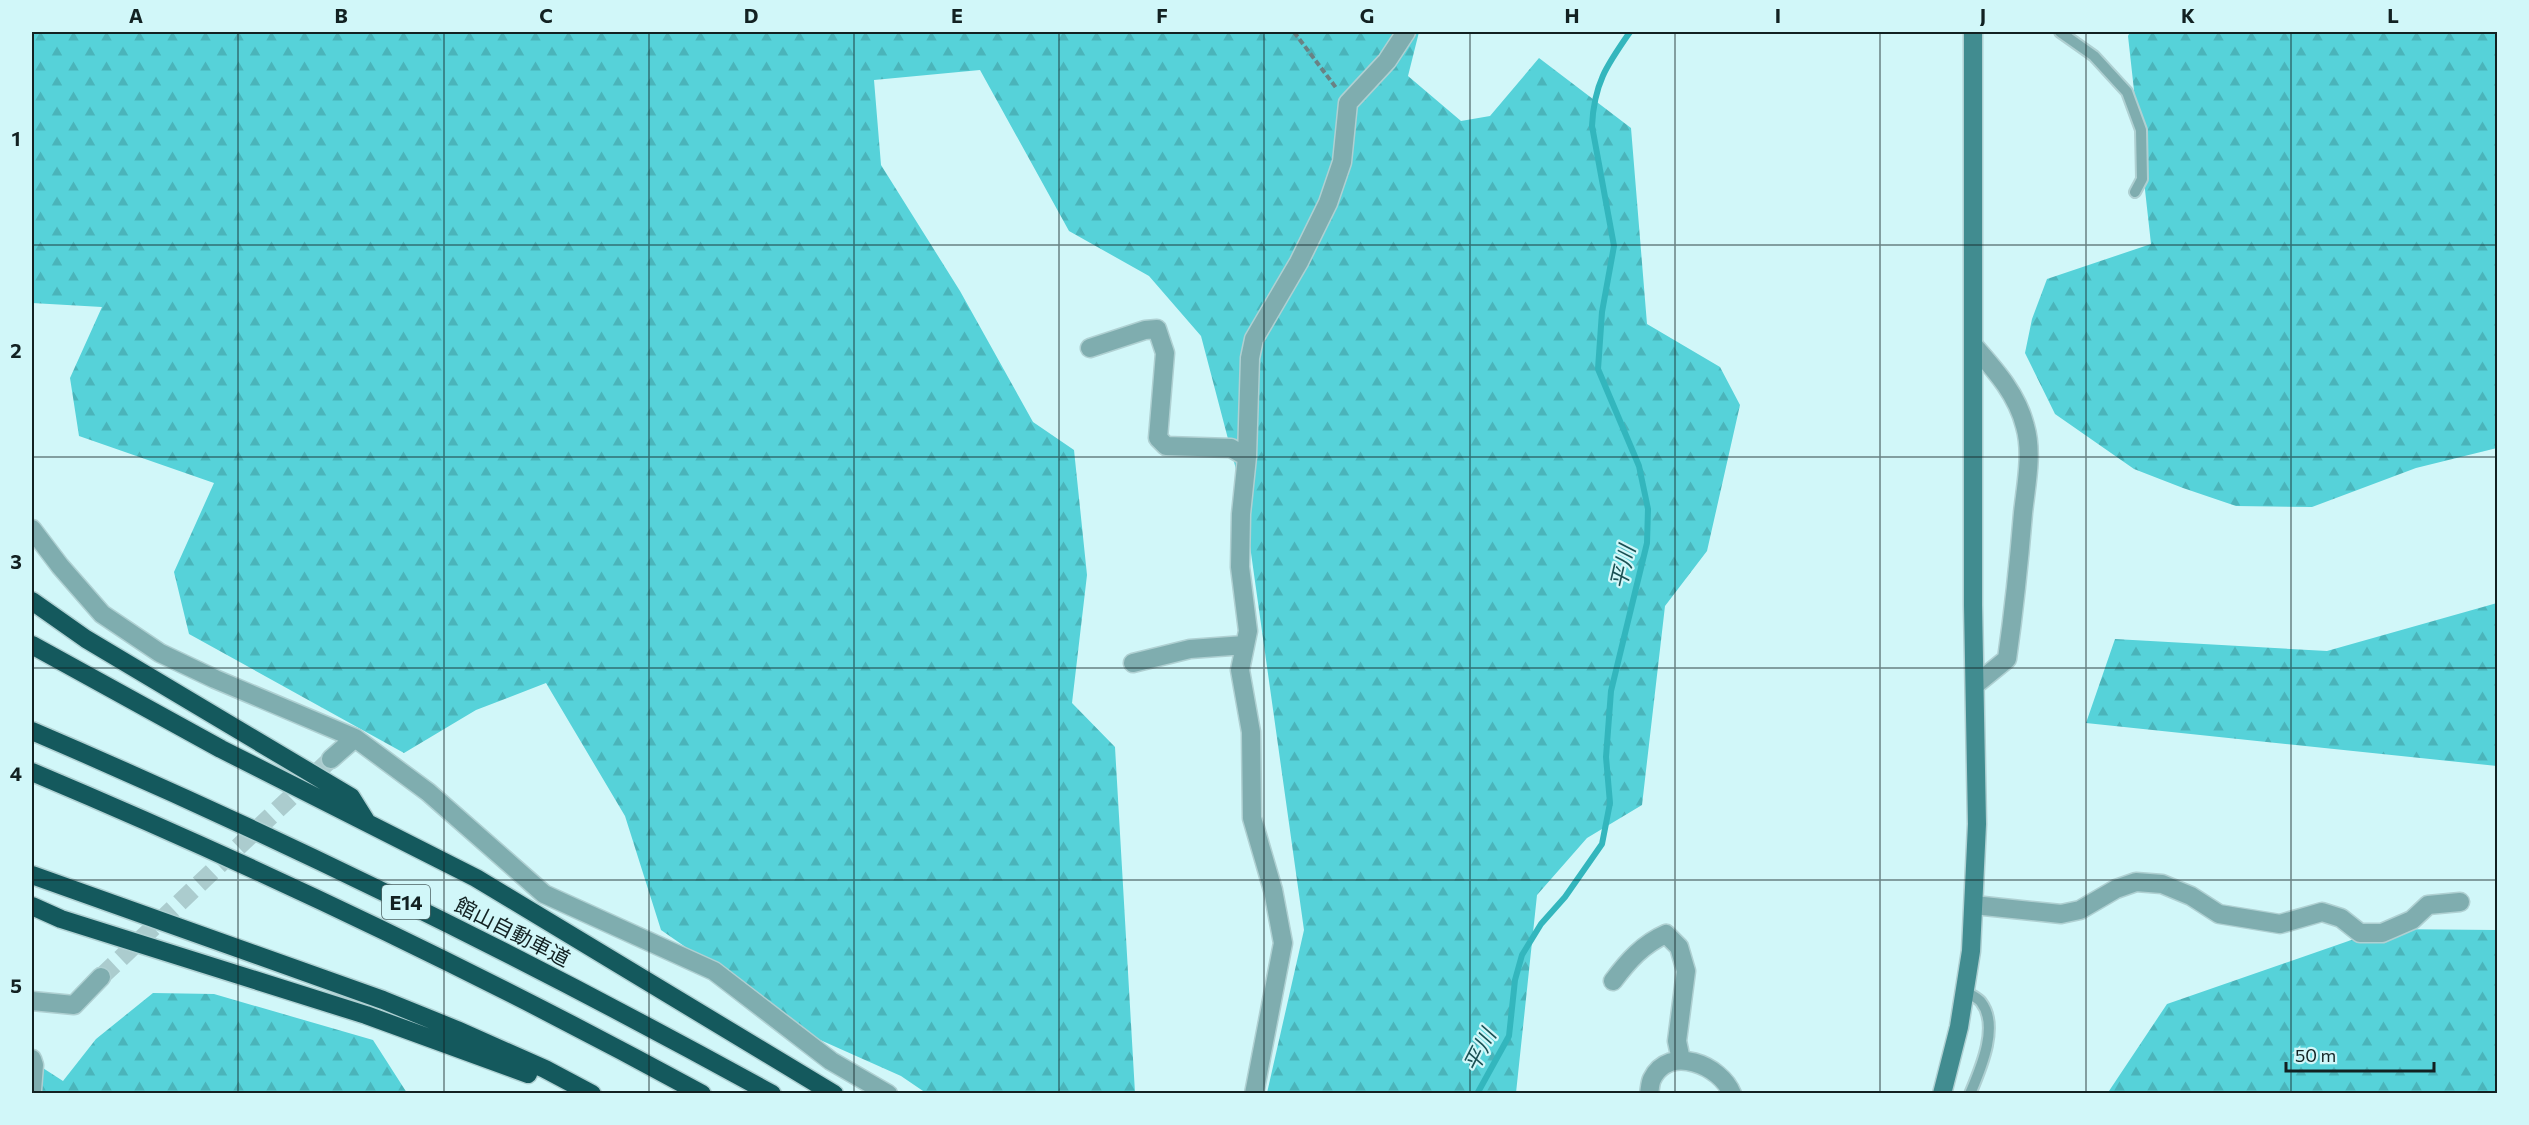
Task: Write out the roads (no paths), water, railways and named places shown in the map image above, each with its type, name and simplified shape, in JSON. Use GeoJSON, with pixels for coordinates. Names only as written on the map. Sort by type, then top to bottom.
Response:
{"type":"FeatureCollection","features":[{"type":"Feature","properties":{"kind":"highway"},"geometry":{"type":"LineString","coordinates":[[32,602],[86,639],[351,797],[367,823]]}},
{"type":"Feature","properties":{"kind":"highway"},"geometry":{"type":"LineString","coordinates":[[32,645],[221,749],[476,878],[834,1094]]}},
{"type":"Feature","properties":{"kind":"highway","name":"館山自動車道"},"geometry":{"type":"LineString","coordinates":[[32,731],[355,876],[618,1009],[772,1094]]}},
{"type":"Feature","properties":{"kind":"highway","name":"E14"},"geometry":{"type":"LineString","coordinates":[[32,772],[341,909],[602,1039],[702,1094]]}},
{"type":"Feature","properties":{"kind":"highway"},"geometry":{"type":"LineString","coordinates":[[32,875],[383,1000],[506,1052],[592,1094]]}},
{"type":"Feature","properties":{"kind":"highway"},"geometry":{"type":"LineString","coordinates":[[32,906],[61,919],[446,1042],[580,1094]]}},
{"type":"Feature","properties":{"kind":"street"},"geometry":{"type":"LineString","coordinates":[[1254,1094],[1283,943],[1273,890],[1252,818],[1251,732],[1240,670],[1248,631],[1240,567],[1250,358],[1254,339],[1299,262],[1328,203],[1342,162],[1348,103],[1387,61],[1406,32]]}},
{"type":"Feature","properties":{"kind":"street"},"geometry":{"type":"LineString","coordinates":[[1942,1094],[1965,992],[1974,905],[1977,824],[1973,32]]}},
{"type":"Feature","properties":{"kind":"street"},"geometry":{"type":"LineString","coordinates":[[1090,348],[1145,330],[1158,329],[1165,353],[1158,438],[1166,446],[1231,448],[1247,457]]}},
{"type":"Feature","properties":{"kind":"street"},"geometry":{"type":"LineString","coordinates":[[1974,346],[1999,373],[2019,407],[2026,428],[2028,457],[2014,615],[2007,659],[1975,685]]}},
{"type":"Feature","properties":{"kind":"street"},"geometry":{"type":"LineString","coordinates":[[32,529],[60,566],[102,614],[160,653],[356,738],[428,792],[543,894],[714,971],[831,1061],[888,1094]]}},
{"type":"Feature","properties":{"kind":"street"},"geometry":{"type":"LineString","coordinates":[[1133,663],[1190,649],[1245,645]]}},
{"type":"Feature","properties":{"kind":"street"},"geometry":{"type":"LineString","coordinates":[[331,759],[356,738]]}},
{"type":"Feature","properties":{"kind":"street"},"geometry":{"type":"LineString","coordinates":[[1974,905],[2061,914],[2080,910],[2116,889],[2136,882],[2162,884],[2191,896],[2219,914],[2280,924],[2322,912],[2341,918],[2360,933],[2382,933],[2412,920],[2427,905],[2460,902]]}},
{"type":"Feature","properties":{"kind":"street"},"geometry":{"type":"LineString","coordinates":[[1613,981],[1625,964],[1649,942],[1666,934],[1679,947],[1686,971],[1677,1041],[1681,1060]]}},
{"type":"Feature","properties":{"kind":"street"},"geometry":{"type":"LineString","coordinates":[[32,1001],[74,1005],[101,977]]}},
{"type":"Feature","properties":{"kind":"street"},"geometry":{"type":"LineString","coordinates":[[32,1059],[34,1065],[32,1090]]}},
{"type":"Feature","properties":{"kind":"street"},"geometry":{"type":"LineString","coordinates":[[1649,1094],[1652,1079],[1664,1065],[1681,1060],[1710,1067],[1729,1085],[1732,1094]]}},
{"type":"Feature","properties":{"kind":"lane"},"geometry":{"type":"LineString","coordinates":[[2060,32],[2094,56],[2127,92],[2141,130],[2142,179],[2135,192]]}},
{"type":"Feature","properties":{"kind":"lane"},"geometry":{"type":"LineString","coordinates":[[1965,992],[1981,1002],[1988,1020],[1985,1054],[1970,1094]]}},
{"type":"Feature","properties":{"kind":"waterway","name":"平川"},"geometry":{"type":"LineString","coordinates":[[1477,1094],[1509,1036],[1515,980],[1522,955],[1541,924],[1565,897],[1602,844],[1610,803],[1606,757],[1611,691],[1647,543],[1648,509],[1639,466],[1598,369],[1602,312],[1614,246],[1592,126],[1593,111],[1603,75],[1630,32]]}},
{"type":"Feature","properties":{"kind":"tunnel"},"geometry":{"type":"LineString","coordinates":[[101,977],[331,759]]}}]}
